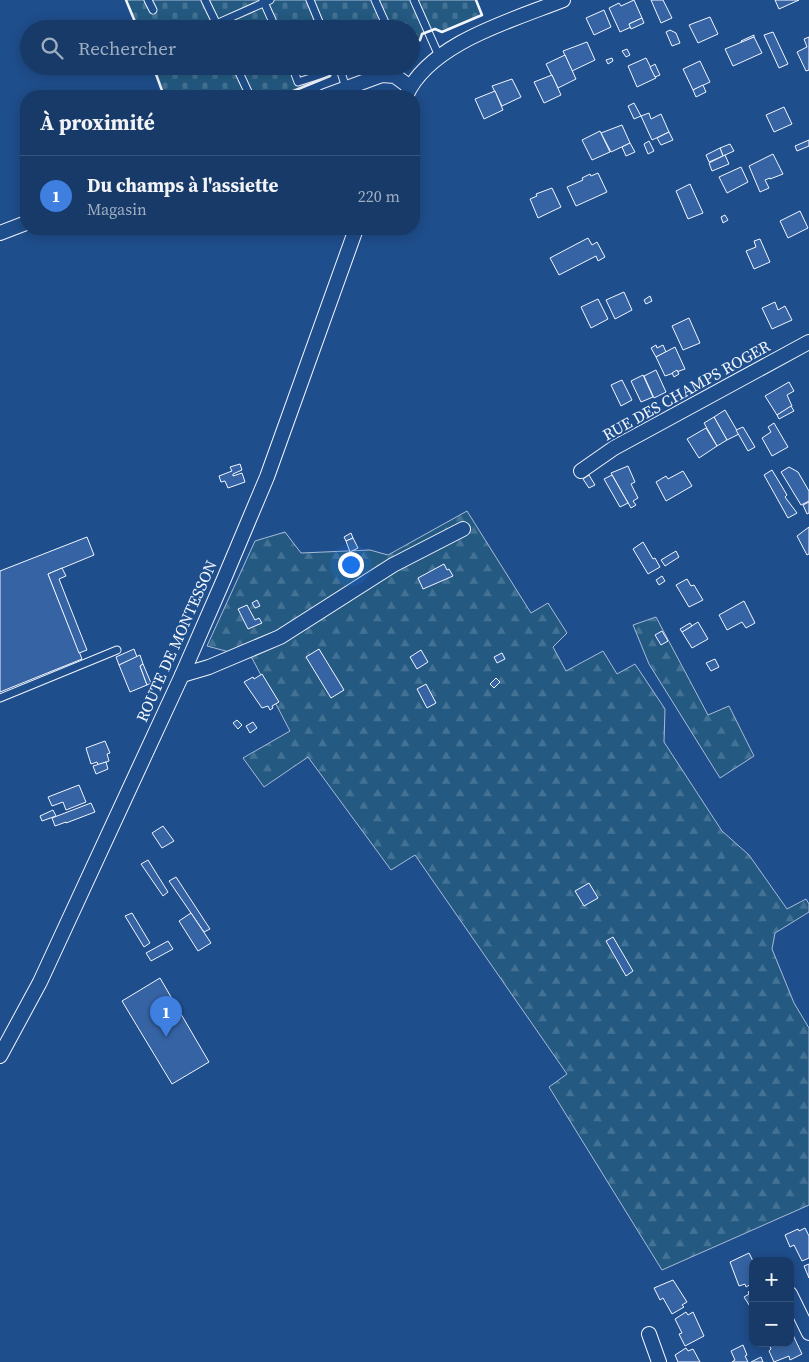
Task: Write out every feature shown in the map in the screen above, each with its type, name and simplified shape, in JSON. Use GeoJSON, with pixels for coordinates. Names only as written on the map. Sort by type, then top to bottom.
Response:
{"type":"FeatureCollection","features":[{"type":"Feature","properties":{"kind":"street"},"geometry":{"type":"LineString","coordinates":[[420,75],[439,56],[468,38],[563,0]]}},
{"type":"Feature","properties":{"kind":"street"},"geometry":{"type":"LineString","coordinates":[[341,90],[382,75],[395,76],[406,90]]}},
{"type":"Feature","properties":{"kind":"street"},"geometry":{"type":"LineString","coordinates":[[409,90],[420,75]]}},
{"type":"Feature","properties":{"kind":"street"},"geometry":{"type":"LineString","coordinates":[[0,234],[20,226]]}},
{"type":"Feature","properties":{"kind":"street","name":"ROUTE DE MONTESSON"},"geometry":{"type":"LineString","coordinates":[[0,1056],[40,982],[182,675],[267,477],[354,235]]}},
{"type":"Feature","properties":{"kind":"street","name":"RUE DES CHAMPS ROGER"},"geometry":{"type":"LineString","coordinates":[[581,471],[614,448],[809,342]]}},
{"type":"Feature","properties":{"kind":"street"},"geometry":{"type":"LineString","coordinates":[[182,675],[280,637],[394,565],[463,528]]}},
{"type":"Feature","properties":{"kind":"street"},"geometry":{"type":"LineString","coordinates":[[794,1302],[809,1333]]}},
{"type":"Feature","properties":{"kind":"street"},"geometry":{"type":"LineString","coordinates":[[649,1334],[659,1362]]}},
{"type":"Feature","properties":{"kind":"lane"},"geometry":{"type":"LineString","coordinates":[[148,0],[152,10]]}},
{"type":"Feature","properties":{"kind":"lane"},"geometry":{"type":"LineString","coordinates":[[205,0],[214,20]]}},
{"type":"Feature","properties":{"kind":"lane"},"geometry":{"type":"LineString","coordinates":[[310,0],[318,20]]}},
{"type":"Feature","properties":{"kind":"lane"},"geometry":{"type":"LineString","coordinates":[[375,0],[384,20]]}},
{"type":"Feature","properties":{"kind":"lane"},"geometry":{"type":"LineString","coordinates":[[414,0],[439,56]]}},
{"type":"Feature","properties":{"kind":"lane"},"geometry":{"type":"LineString","coordinates":[[229,20],[266,1],[273,20]]}},
{"type":"Feature","properties":{"kind":"lane"},"geometry":{"type":"LineString","coordinates":[[240,75],[247,90]]}},
{"type":"Feature","properties":{"kind":"lane"},"geometry":{"type":"LineString","coordinates":[[295,75],[298,82],[320,75]]}},
{"type":"Feature","properties":{"kind":"lane"},"geometry":{"type":"LineString","coordinates":[[342,75],[346,88]]}},
{"type":"Feature","properties":{"kind":"lane"},"geometry":{"type":"LineString","coordinates":[[0,698],[117,650]]}},
{"type":"Feature","properties":{"kind":"green space"},"geometry":{"type":"Polygon","coordinates":[[[126,0],[476,0],[482,15],[442,32],[435,29],[422,34],[420,40],[420,20],[134,20],[126,0]]]}},
{"type":"Feature","properties":{"kind":"green space"},"geometry":{"type":"Polygon","coordinates":[[[156,75],[330,75],[296,90],[162,90],[156,75]]]}},
{"type":"Feature","properties":{"kind":"green space"},"geometry":{"type":"Polygon","coordinates":[[[467,511],[531,613],[548,603],[567,633],[553,647],[566,671],[603,651],[617,674],[635,664],[665,709],[664,742],[722,831],[749,855],[787,909],[806,899],[809,904],[809,912],[775,933],[772,949],[794,1003],[809,1028],[809,1205],[662,1270],[549,1087],[567,1074],[415,855],[391,870],[308,757],[264,787],[243,758],[290,731],[252,658],[207,646],[255,541],[285,532],[301,553],[370,550],[388,555],[467,511]]]}},
{"type":"Feature","properties":{"kind":"green space"},"geometry":{"type":"Polygon","coordinates":[[[656,617],[708,715],[729,706],[754,756],[720,778],[649,664],[633,625],[656,617]]]}},
{"type":"Feature","properties":{"kind":"building"},"geometry":{"type":"Polygon","coordinates":[[[634,0],[642,18],[629,24],[631,27],[620,32],[609,8],[619,3],[621,6],[634,0]]]}},
{"type":"Feature","properties":{"kind":"building"},"geometry":{"type":"Polygon","coordinates":[[[651,0],[663,0],[672,18],[661,23],[651,0]]]}},
{"type":"Feature","properties":{"kind":"building"},"geometry":{"type":"Polygon","coordinates":[[[775,0],[799,0],[779,9],[775,0]]]}},
{"type":"Feature","properties":{"kind":"building"},"geometry":{"type":"Polygon","coordinates":[[[604,10],[611,27],[594,35],[586,18],[604,10]]]}},
{"type":"Feature","properties":{"kind":"building"},"geometry":{"type":"Polygon","coordinates":[[[710,17],[718,34],[698,43],[689,25],[710,17]]]}},
{"type":"Feature","properties":{"kind":"building"},"geometry":{"type":"Polygon","coordinates":[[[642,18],[644,23],[631,29],[629,24],[642,18]]]}},
{"type":"Feature","properties":{"kind":"building"},"geometry":{"type":"Polygon","coordinates":[[[670,30],[676,33],[680,43],[672,46],[666,32],[670,30]]]}},
{"type":"Feature","properties":{"kind":"building"},"geometry":{"type":"Polygon","coordinates":[[[773,32],[788,64],[779,68],[764,35],[773,32]]]}},
{"type":"Feature","properties":{"kind":"building"},"geometry":{"type":"Polygon","coordinates":[[[754,35],[754,37],[742,43],[741,41],[754,35]]]}},
{"type":"Feature","properties":{"kind":"building"},"geometry":{"type":"Polygon","coordinates":[[[754,37],[762,53],[733,66],[725,49],[754,37]]]}},
{"type":"Feature","properties":{"kind":"building"},"geometry":{"type":"Polygon","coordinates":[[[809,37],[809,70],[806,71],[797,52],[807,47],[804,39],[809,37]]]}},
{"type":"Feature","properties":{"kind":"building"},"geometry":{"type":"Polygon","coordinates":[[[587,42],[595,60],[572,71],[563,51],[587,42]]]}},
{"type":"Feature","properties":{"kind":"building"},"geometry":{"type":"Polygon","coordinates":[[[627,49],[630,55],[626,57],[622,51],[627,49]]]}},
{"type":"Feature","properties":{"kind":"building"},"geometry":{"type":"Polygon","coordinates":[[[565,55],[576,79],[558,88],[546,64],[565,55]]]}},
{"type":"Feature","properties":{"kind":"building"},"geometry":{"type":"Polygon","coordinates":[[[612,58],[613,61],[608,64],[606,60],[612,58]]]}},
{"type":"Feature","properties":{"kind":"building"},"geometry":{"type":"Polygon","coordinates":[[[646,58],[656,78],[637,87],[628,66],[646,58]]]}},
{"type":"Feature","properties":{"kind":"building"},"geometry":{"type":"Polygon","coordinates":[[[700,61],[710,82],[693,90],[683,69],[700,61]]]}},
{"type":"Feature","properties":{"kind":"building"},"geometry":{"type":"Polygon","coordinates":[[[655,64],[660,75],[655,77],[650,67],[655,64]]]}},
{"type":"Feature","properties":{"kind":"building"},"geometry":{"type":"Polygon","coordinates":[[[552,75],[561,95],[544,103],[534,82],[552,75]]]}},
{"type":"Feature","properties":{"kind":"building"},"geometry":{"type":"Polygon","coordinates":[[[512,79],[521,97],[502,106],[492,86],[512,79]]]}},
{"type":"Feature","properties":{"kind":"building"},"geometry":{"type":"Polygon","coordinates":[[[703,85],[706,92],[696,97],[693,90],[703,85]]]}},
{"type":"Feature","properties":{"kind":"building"},"geometry":{"type":"Polygon","coordinates":[[[495,91],[503,110],[484,119],[475,99],[495,91]]]}},
{"type":"Feature","properties":{"kind":"building"},"geometry":{"type":"Polygon","coordinates":[[[634,103],[641,116],[634,119],[628,106],[634,103]]]}},
{"type":"Feature","properties":{"kind":"building"},"geometry":{"type":"Polygon","coordinates":[[[784,107],[792,124],[774,132],[766,115],[784,107]]]}},
{"type":"Feature","properties":{"kind":"building"},"geometry":{"type":"Polygon","coordinates":[[[649,113],[651,119],[661,114],[669,132],[652,140],[641,116],[649,113]]]}},
{"type":"Feature","properties":{"kind":"building"},"geometry":{"type":"Polygon","coordinates":[[[622,125],[630,143],[611,152],[601,133],[622,125]]]}},
{"type":"Feature","properties":{"kind":"building"},"geometry":{"type":"Polygon","coordinates":[[[600,131],[610,152],[592,160],[582,140],[600,131]]]}},
{"type":"Feature","properties":{"kind":"building"},"geometry":{"type":"Polygon","coordinates":[[[669,132],[673,140],[661,145],[657,138],[669,132]]]}},
{"type":"Feature","properties":{"kind":"building"},"geometry":{"type":"Polygon","coordinates":[[[809,140],[809,146],[797,151],[795,146],[809,140]]]}},
{"type":"Feature","properties":{"kind":"building"},"geometry":{"type":"Polygon","coordinates":[[[649,141],[654,151],[648,154],[644,144],[649,141]]]}},
{"type":"Feature","properties":{"kind":"building"},"geometry":{"type":"Polygon","coordinates":[[[630,143],[635,152],[626,156],[622,147],[630,143]]]}},
{"type":"Feature","properties":{"kind":"building"},"geometry":{"type":"Polygon","coordinates":[[[730,144],[734,151],[723,156],[720,148],[730,144]]]}},
{"type":"Feature","properties":{"kind":"building"},"geometry":{"type":"Polygon","coordinates":[[[720,148],[723,156],[709,162],[706,155],[720,148]]]}},
{"type":"Feature","properties":{"kind":"building"},"geometry":{"type":"Polygon","coordinates":[[[773,154],[783,174],[765,180],[769,188],[760,192],[749,166],[773,154]]]}},
{"type":"Feature","properties":{"kind":"building"},"geometry":{"type":"Polygon","coordinates":[[[725,155],[729,164],[712,171],[709,163],[725,155]]]}},
{"type":"Feature","properties":{"kind":"building"},"geometry":{"type":"Polygon","coordinates":[[[741,167],[748,182],[727,193],[719,177],[741,167]]]}},
{"type":"Feature","properties":{"kind":"building"},"geometry":{"type":"Polygon","coordinates":[[[598,173],[607,192],[576,206],[567,187],[583,180],[582,178],[590,174],[591,176],[598,173]]]}},
{"type":"Feature","properties":{"kind":"building"},"geometry":{"type":"Polygon","coordinates":[[[690,184],[703,213],[688,219],[676,191],[690,184]]]}},
{"type":"Feature","properties":{"kind":"building"},"geometry":{"type":"Polygon","coordinates":[[[552,188],[561,207],[538,218],[530,199],[537,196],[536,194],[552,188]]]}},
{"type":"Feature","properties":{"kind":"building"},"geometry":{"type":"Polygon","coordinates":[[[800,211],[808,228],[788,238],[780,221],[800,211]]]}},
{"type":"Feature","properties":{"kind":"building"},"geometry":{"type":"Polygon","coordinates":[[[725,215],[728,220],[723,223],[721,217],[725,215]]]}},
{"type":"Feature","properties":{"kind":"building"},"geometry":{"type":"Polygon","coordinates":[[[588,238],[592,245],[597,242],[605,257],[598,261],[596,256],[559,275],[550,258],[588,238]]]}},
{"type":"Feature","properties":{"kind":"building"},"geometry":{"type":"Polygon","coordinates":[[[760,239],[770,262],[754,269],[746,251],[756,247],[754,241],[760,239]]]}},
{"type":"Feature","properties":{"kind":"building"},"geometry":{"type":"Polygon","coordinates":[[[624,292],[632,310],[615,319],[606,300],[624,292]]]}},
{"type":"Feature","properties":{"kind":"building"},"geometry":{"type":"Polygon","coordinates":[[[650,296],[652,301],[646,304],[644,300],[650,296]]]}},
{"type":"Feature","properties":{"kind":"building"},"geometry":{"type":"Polygon","coordinates":[[[598,299],[608,319],[591,328],[581,307],[598,299]]]}},
{"type":"Feature","properties":{"kind":"building"},"geometry":{"type":"Polygon","coordinates":[[[775,302],[778,310],[785,306],[792,320],[772,329],[762,308],[775,302]]]}},
{"type":"Feature","properties":{"kind":"building"},"geometry":{"type":"Polygon","coordinates":[[[689,318],[700,343],[683,350],[672,326],[689,318]]]}},
{"type":"Feature","properties":{"kind":"building"},"geometry":{"type":"Polygon","coordinates":[[[656,345],[657,348],[663,345],[666,352],[656,357],[651,348],[656,345]]]}},
{"type":"Feature","properties":{"kind":"building"},"geometry":{"type":"Polygon","coordinates":[[[675,347],[685,369],[665,376],[656,357],[675,347]]]}},
{"type":"Feature","properties":{"kind":"building"},"geometry":{"type":"Polygon","coordinates":[[[656,370],[666,392],[654,398],[644,376],[656,370]]]}},
{"type":"Feature","properties":{"kind":"building"},"geometry":{"type":"Polygon","coordinates":[[[677,370],[679,374],[674,377],[672,373],[677,370]]]}},
{"type":"Feature","properties":{"kind":"building"},"geometry":{"type":"Polygon","coordinates":[[[643,375],[653,397],[641,402],[631,381],[643,375]]]}},
{"type":"Feature","properties":{"kind":"building"},"geometry":{"type":"Polygon","coordinates":[[[622,380],[632,400],[621,406],[611,385],[622,380]]]}},
{"type":"Feature","properties":{"kind":"building"},"geometry":{"type":"Polygon","coordinates":[[[789,382],[794,391],[787,395],[792,406],[777,415],[765,396],[789,382]]]}},
{"type":"Feature","properties":{"kind":"building"},"geometry":{"type":"Polygon","coordinates":[[[791,406],[794,411],[779,419],[777,415],[791,406]]]}},
{"type":"Feature","properties":{"kind":"building"},"geometry":{"type":"Polygon","coordinates":[[[725,410],[739,434],[727,440],[714,417],[725,410]]]}},
{"type":"Feature","properties":{"kind":"building"},"geometry":{"type":"Polygon","coordinates":[[[714,417],[727,440],[717,446],[704,423],[714,417]]]}},
{"type":"Feature","properties":{"kind":"building"},"geometry":{"type":"Polygon","coordinates":[[[774,423],[788,447],[772,456],[762,438],[771,432],[768,427],[774,423]]]}},
{"type":"Feature","properties":{"kind":"building"},"geometry":{"type":"Polygon","coordinates":[[[743,427],[755,447],[748,451],[736,430],[743,427]]]}},
{"type":"Feature","properties":{"kind":"building"},"geometry":{"type":"Polygon","coordinates":[[[706,428],[717,446],[699,458],[687,439],[706,428]]]}},
{"type":"Feature","properties":{"kind":"building"},"geometry":{"type":"Polygon","coordinates":[[[240,464],[242,470],[233,474],[233,476],[242,473],[245,482],[228,488],[225,481],[221,482],[219,476],[232,471],[230,467],[240,464]]]}},
{"type":"Feature","properties":{"kind":"building"},"geometry":{"type":"Polygon","coordinates":[[[628,466],[635,482],[631,484],[638,498],[633,501],[636,505],[631,508],[611,473],[628,466]]]}},
{"type":"Feature","properties":{"kind":"building"},"geometry":{"type":"Polygon","coordinates":[[[789,467],[798,472],[809,491],[809,501],[801,505],[781,472],[789,467]]]}},
{"type":"Feature","properties":{"kind":"building"},"geometry":{"type":"Polygon","coordinates":[[[772,470],[787,495],[785,497],[797,513],[788,518],[764,475],[772,470]]]}},
{"type":"Feature","properties":{"kind":"building"},"geometry":{"type":"Polygon","coordinates":[[[683,471],[692,486],[666,501],[656,482],[666,476],[668,479],[683,471]]]}},
{"type":"Feature","properties":{"kind":"building"},"geometry":{"type":"Polygon","coordinates":[[[589,475],[595,485],[589,488],[583,479],[589,475]]]}},
{"type":"Feature","properties":{"kind":"building"},"geometry":{"type":"Polygon","coordinates":[[[612,475],[628,503],[620,507],[604,479],[612,475]]]}},
{"type":"Feature","properties":{"kind":"building"},"geometry":{"type":"Polygon","coordinates":[[[809,502],[809,513],[807,514],[803,505],[809,502]]]}},
{"type":"Feature","properties":{"kind":"building"},"geometry":{"type":"Polygon","coordinates":[[[809,527],[809,554],[807,555],[797,536],[809,527]]]}},
{"type":"Feature","properties":{"kind":"building"},"geometry":{"type":"Polygon","coordinates":[[[351,533],[353,538],[346,541],[344,537],[351,533]]]}},
{"type":"Feature","properties":{"kind":"building"},"geometry":{"type":"Polygon","coordinates":[[[87,537],[94,555],[48,574],[82,659],[0,692],[0,571],[87,537]]]}},
{"type":"Feature","properties":{"kind":"building"},"geometry":{"type":"Polygon","coordinates":[[[353,538],[358,548],[350,552],[346,541],[353,538]]]}},
{"type":"Feature","properties":{"kind":"building"},"geometry":{"type":"Polygon","coordinates":[[[643,542],[660,567],[648,574],[633,549],[643,542]]]}},
{"type":"Feature","properties":{"kind":"building"},"geometry":{"type":"Polygon","coordinates":[[[676,551],[679,557],[665,566],[661,560],[676,551]]]}},
{"type":"Feature","properties":{"kind":"building"},"geometry":{"type":"Polygon","coordinates":[[[444,564],[453,576],[423,589],[418,578],[444,564]]]}},
{"type":"Feature","properties":{"kind":"building"},"geometry":{"type":"Polygon","coordinates":[[[62,568],[66,576],[59,579],[87,650],[79,653],[48,574],[62,568]]]}},
{"type":"Feature","properties":{"kind":"building"},"geometry":{"type":"Polygon","coordinates":[[[662,576],[665,581],[659,585],[656,580],[662,576]]]}},
{"type":"Feature","properties":{"kind":"building"},"geometry":{"type":"Polygon","coordinates":[[[687,579],[691,586],[694,585],[703,600],[689,607],[676,585],[687,579]]]}},
{"type":"Feature","properties":{"kind":"building"},"geometry":{"type":"Polygon","coordinates":[[[257,600],[260,606],[255,608],[252,603],[257,600]]]}},
{"type":"Feature","properties":{"kind":"building"},"geometry":{"type":"Polygon","coordinates":[[[744,601],[755,623],[746,628],[742,622],[727,630],[719,615],[744,601]]]}},
{"type":"Feature","properties":{"kind":"building"},"geometry":{"type":"Polygon","coordinates":[[[247,605],[255,620],[259,618],[262,623],[248,629],[238,609],[247,605]]]}},
{"type":"Feature","properties":{"kind":"building"},"geometry":{"type":"Polygon","coordinates":[[[698,622],[708,639],[692,648],[682,632],[698,622]]]}},
{"type":"Feature","properties":{"kind":"building"},"geometry":{"type":"Polygon","coordinates":[[[690,623],[692,626],[682,632],[680,629],[690,623]]]}},
{"type":"Feature","properties":{"kind":"building"},"geometry":{"type":"Polygon","coordinates":[[[662,631],[668,641],[661,645],[655,635],[662,631]]]}},
{"type":"Feature","properties":{"kind":"building"},"geometry":{"type":"Polygon","coordinates":[[[134,649],[137,657],[119,665],[116,657],[134,649]]]}},
{"type":"Feature","properties":{"kind":"building"},"geometry":{"type":"Polygon","coordinates":[[[319,649],[344,690],[331,698],[306,657],[319,649]]]}},
{"type":"Feature","properties":{"kind":"building"},"geometry":{"type":"Polygon","coordinates":[[[421,650],[428,662],[417,669],[410,657],[421,650]]]}},
{"type":"Feature","properties":{"kind":"building"},"geometry":{"type":"Polygon","coordinates":[[[502,653],[505,659],[497,663],[494,657],[502,653]]]}},
{"type":"Feature","properties":{"kind":"building"},"geometry":{"type":"Polygon","coordinates":[[[140,655],[143,664],[140,666],[147,685],[130,692],[119,665],[140,655]]]}},
{"type":"Feature","properties":{"kind":"building"},"geometry":{"type":"Polygon","coordinates":[[[715,659],[719,667],[711,671],[706,663],[715,659]]]}},
{"type":"Feature","properties":{"kind":"building"},"geometry":{"type":"Polygon","coordinates":[[[143,664],[151,683],[147,685],[140,666],[143,664]]]}},
{"type":"Feature","properties":{"kind":"building"},"geometry":{"type":"Polygon","coordinates":[[[262,674],[279,702],[272,706],[273,708],[270,710],[268,706],[262,708],[244,682],[262,674]]]}},
{"type":"Feature","properties":{"kind":"building"},"geometry":{"type":"Polygon","coordinates":[[[496,678],[500,682],[494,688],[490,684],[496,678]]]}},
{"type":"Feature","properties":{"kind":"building"},"geometry":{"type":"Polygon","coordinates":[[[426,684],[436,703],[427,708],[417,689],[426,684]]]}},
{"type":"Feature","properties":{"kind":"building"},"geometry":{"type":"Polygon","coordinates":[[[237,720],[242,725],[238,729],[233,723],[237,720]]]}},
{"type":"Feature","properties":{"kind":"building"},"geometry":{"type":"Polygon","coordinates":[[[253,722],[257,728],[250,733],[246,726],[253,722]]]}},
{"type":"Feature","properties":{"kind":"building"},"geometry":{"type":"Polygon","coordinates":[[[105,741],[110,753],[107,754],[109,761],[98,765],[97,762],[91,764],[86,748],[105,741]]]}},
{"type":"Feature","properties":{"kind":"building"},"geometry":{"type":"Polygon","coordinates":[[[106,762],[108,769],[96,774],[93,766],[106,762]]]}},
{"type":"Feature","properties":{"kind":"building"},"geometry":{"type":"Polygon","coordinates":[[[79,785],[86,802],[66,810],[63,802],[52,806],[48,797],[79,785]]]}},
{"type":"Feature","properties":{"kind":"building"},"geometry":{"type":"Polygon","coordinates":[[[91,803],[95,812],[55,826],[52,818],[91,803]]]}},
{"type":"Feature","properties":{"kind":"building"},"geometry":{"type":"Polygon","coordinates":[[[53,810],[56,816],[42,821],[40,816],[53,810]]]}},
{"type":"Feature","properties":{"kind":"building"},"geometry":{"type":"Polygon","coordinates":[[[163,826],[174,841],[162,848],[152,833],[163,826]]]}},
{"type":"Feature","properties":{"kind":"building"},"geometry":{"type":"Polygon","coordinates":[[[148,860],[168,892],[163,896],[141,864],[148,860]]]}},
{"type":"Feature","properties":{"kind":"building"},"geometry":{"type":"Polygon","coordinates":[[[176,877],[210,929],[204,932],[169,881],[176,877]]]}},
{"type":"Feature","properties":{"kind":"building"},"geometry":{"type":"Polygon","coordinates":[[[589,883],[598,898],[584,906],[575,891],[589,883]]]}},
{"type":"Feature","properties":{"kind":"building"},"geometry":{"type":"Polygon","coordinates":[[[132,913],[150,943],[144,947],[125,916],[132,913]]]}},
{"type":"Feature","properties":{"kind":"building"},"geometry":{"type":"Polygon","coordinates":[[[191,913],[211,943],[198,951],[179,921],[191,913]]]}},
{"type":"Feature","properties":{"kind":"building"},"geometry":{"type":"Polygon","coordinates":[[[613,937],[633,971],[626,976],[606,941],[613,937]]]}},
{"type":"Feature","properties":{"kind":"building"},"geometry":{"type":"Polygon","coordinates":[[[168,941],[173,949],[151,961],[146,953],[168,941]]]}},
{"type":"Feature","properties":{"kind":"building"},"geometry":{"type":"Polygon","coordinates":[[[160,978],[209,1062],[172,1084],[122,1001],[160,978]]]}},
{"type":"Feature","properties":{"kind":"building"},"geometry":{"type":"Polygon","coordinates":[[[805,1228],[809,1236],[809,1258],[802,1261],[794,1245],[790,1247],[785,1235],[805,1228]]]}},
{"type":"Feature","properties":{"kind":"building"},"geometry":{"type":"Polygon","coordinates":[[[749,1253],[751,1257],[749,1257],[749,1285],[746,1287],[745,1284],[739,1286],[730,1262],[749,1253]]]}},
{"type":"Feature","properties":{"kind":"building"},"geometry":{"type":"Polygon","coordinates":[[[809,1264],[809,1278],[804,1266],[809,1264]]]}},
{"type":"Feature","properties":{"kind":"building"},"geometry":{"type":"Polygon","coordinates":[[[673,1280],[687,1302],[682,1305],[684,1307],[672,1314],[663,1298],[660,1300],[654,1288],[673,1280]]]}},
{"type":"Feature","properties":{"kind":"building"},"geometry":{"type":"Polygon","coordinates":[[[749,1294],[749,1305],[744,1297],[749,1294]]]}},
{"type":"Feature","properties":{"kind":"building"},"geometry":{"type":"Polygon","coordinates":[[[686,1312],[688,1315],[693,1312],[704,1336],[685,1346],[679,1334],[682,1333],[675,1319],[686,1312]]]}},
{"type":"Feature","properties":{"kind":"building"},"geometry":{"type":"Polygon","coordinates":[[[794,1337],[802,1354],[790,1360],[789,1356],[774,1362],[769,1351],[770,1347],[794,1347],[794,1337]]]}},
{"type":"Feature","properties":{"kind":"building"},"geometry":{"type":"Polygon","coordinates":[[[743,1345],[748,1362],[732,1362],[735,1360],[731,1351],[743,1345]]]}},
{"type":"Feature","properties":{"kind":"building"},"geometry":{"type":"Polygon","coordinates":[[[686,1348],[688,1351],[693,1349],[700,1362],[678,1362],[675,1355],[686,1348]]]}},
{"type":"Feature","properties":{"kind":"building"},"geometry":{"type":"Polygon","coordinates":[[[761,1357],[763,1362],[751,1362],[761,1357]]]}},
{"type":"Feature","properties":{"kind":"wall"},"geometry":{"type":"LineString","coordinates":[[126,0],[134,20]]}},
{"type":"Feature","properties":{"kind":"wall"},"geometry":{"type":"LineString","coordinates":[[420,40],[422,34],[435,29],[442,32],[482,15],[476,0]]}},
{"type":"Feature","properties":{"kind":"wall"},"geometry":{"type":"LineString","coordinates":[[156,75],[162,90]]}},
{"type":"Feature","properties":{"kind":"wall"},"geometry":{"type":"LineString","coordinates":[[296,90],[330,75]]}},
{"type":"Feature","properties":{"kind":"place","name":"Du champs à l'assiette"},"geometry":{"type":"Point","coordinates":[166,1037]}}]}
